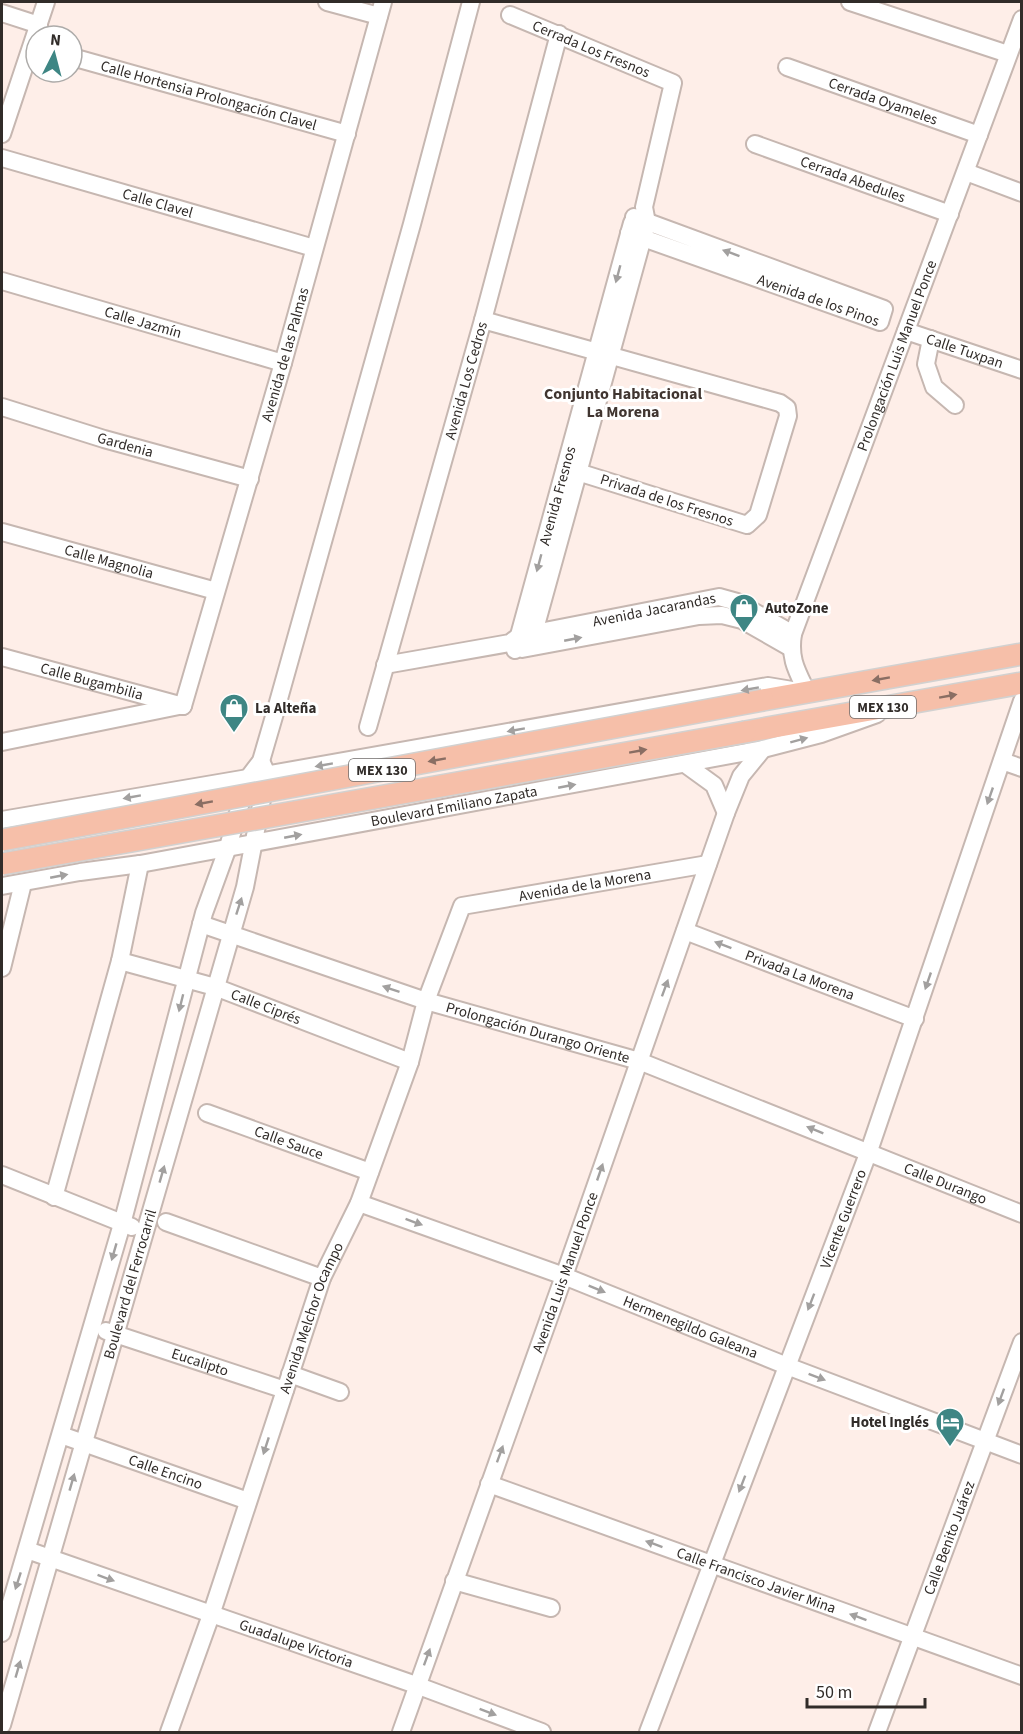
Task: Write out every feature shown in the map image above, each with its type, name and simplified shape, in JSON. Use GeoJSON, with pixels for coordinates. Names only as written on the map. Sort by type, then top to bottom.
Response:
{"type":"FeatureCollection","features":[{"type":"Feature","properties":{"kind":"main road","name":"MEX 130"},"geometry":{"type":"LineString","coordinates":[[2,840],[1022,654]]}},
{"type":"Feature","properties":{"kind":"main road","name":"Boulevard Emiliano Zapata"},"geometry":{"type":"LineString","coordinates":[[2,864],[1022,683]]}},
{"type":"Feature","properties":{"kind":"street"},"geometry":{"type":"LineString","coordinates":[[39,24],[46,2]]}},
{"type":"Feature","properties":{"kind":"street"},"geometry":{"type":"LineString","coordinates":[[327,2],[381,9]]}},
{"type":"Feature","properties":{"kind":"street","name":"Boulevard del Ferrocarril"},"geometry":{"type":"LineString","coordinates":[[2,1725],[245,887],[254,843],[264,767],[471,2]]}},
{"type":"Feature","properties":{"kind":"street"},"geometry":{"type":"LineString","coordinates":[[850,2],[1008,54]]}},
{"type":"Feature","properties":{"kind":"street","name":"Avenida de las Palmas"},"geometry":{"type":"LineString","coordinates":[[183,706],[283,363],[381,9]]}},
{"type":"Feature","properties":{"kind":"street"},"geometry":{"type":"LineString","coordinates":[[2,13],[36,24]]}},
{"type":"Feature","properties":{"kind":"street","name":"Cerrada Los Fresnos"},"geometry":{"type":"LineString","coordinates":[[510,15],[673,83]]}},
{"type":"Feature","properties":{"kind":"street","name":"Prolongación Luis Manuel Ponce"},"geometry":{"type":"LineString","coordinates":[[792,641],[1008,54],[1018,38],[1022,19]]}},
{"type":"Feature","properties":{"kind":"street","name":"Avenida Los Cedros"},"geometry":{"type":"LineString","coordinates":[[368,727],[483,320],[559,34]]}},
{"type":"Feature","properties":{"kind":"street","name":"Calle Hortensia Prolongación Clavel"},"geometry":{"type":"LineString","coordinates":[[84,60],[347,134]]}},
{"type":"Feature","properties":{"kind":"street","name":"Cerrada Oyameles"},"geometry":{"type":"LineString","coordinates":[[787,67],[979,135]]}},
{"type":"Feature","properties":{"kind":"street"},"geometry":{"type":"LineString","coordinates":[[2,134],[24,74]]}},
{"type":"Feature","properties":{"kind":"street","name":"Avenida Fresnos"},"geometry":{"type":"LineString","coordinates":[[522,642],[604,354],[673,83]]}},
{"type":"Feature","properties":{"kind":"street","name":"Cerrada Abedules"},"geometry":{"type":"LineString","coordinates":[[755,144],[950,214]]}},
{"type":"Feature","properties":{"kind":"street","name":"Calle Clavel"},"geometry":{"type":"LineString","coordinates":[[2,158],[314,248]]}},
{"type":"Feature","properties":{"kind":"street"},"geometry":{"type":"LineString","coordinates":[[966,172],[1022,193]]}},
{"type":"Feature","properties":{"kind":"street","name":"Avenida de los Pinos"},"geometry":{"type":"LineString","coordinates":[[639,223],[884,309],[880,322],[639,223]]}},
{"type":"Feature","properties":{"kind":"street","name":"Calle Jazmín"},"geometry":{"type":"LineString","coordinates":[[2,281],[283,363]]}},
{"type":"Feature","properties":{"kind":"street"},"geometry":{"type":"LineString","coordinates":[[483,320],[604,354]]}},
{"type":"Feature","properties":{"kind":"street","name":"Calle Tuxpan"},"geometry":{"type":"LineString","coordinates":[[906,331],[1022,370]]}},
{"type":"Feature","properties":{"kind":"street"},"geometry":{"type":"LineString","coordinates":[[931,339],[926,364],[934,387],[955,405]]}},
{"type":"Feature","properties":{"kind":"street","name":"Privada de los Fresnos"},"geometry":{"type":"LineString","coordinates":[[572,470],[747,525],[759,515],[788,416],[787,408],[780,403],[604,354]]}},
{"type":"Feature","properties":{"kind":"street","name":"Gardenia"},"geometry":{"type":"LineString","coordinates":[[2,407],[250,479]]}},
{"type":"Feature","properties":{"kind":"street","name":"Calle Magnolia"},"geometry":{"type":"LineString","coordinates":[[2,532],[216,591]]}},
{"type":"Feature","properties":{"kind":"street","name":"Avenida Jacarandas"},"geometry":{"type":"LineString","coordinates":[[385,665],[522,642],[718,597],[737,602],[792,641]]}},
{"type":"Feature","properties":{"kind":"street"},"geometry":{"type":"LineString","coordinates":[[792,641],[794,664],[807,692]]}},
{"type":"Feature","properties":{"kind":"street","name":"Calle Bugambilia"},"geometry":{"type":"LineString","coordinates":[[2,657],[183,706]]}},
{"type":"Feature","properties":{"kind":"street"},"geometry":{"type":"LineString","coordinates":[[2,820],[248,778],[264,767],[768,686],[807,692]]}},
{"type":"Feature","properties":{"kind":"street","name":"Vicente Guerrero"},"geometry":{"type":"LineString","coordinates":[[648,1732],[869,1151],[1022,700]]}},
{"type":"Feature","properties":{"kind":"street","name":"Boulevard Emiliano Zapata"},"geometry":{"type":"LineString","coordinates":[[2,886],[140,864],[763,749],[857,723],[902,704]]}},
{"type":"Feature","properties":{"kind":"street"},"geometry":{"type":"LineString","coordinates":[[2,742],[183,706]]}},
{"type":"Feature","properties":{"kind":"street","name":"Avenida Luis Manuel Ponce"},"geometry":{"type":"LineString","coordinates":[[400,1732],[564,1276],[726,813],[741,776],[763,749]]}},
{"type":"Feature","properties":{"kind":"street"},"geometry":{"type":"LineString","coordinates":[[1002,761],[1022,768]]}},
{"type":"Feature","properties":{"kind":"street"},"geometry":{"type":"LineString","coordinates":[[685,764],[714,785],[726,813]]}},
{"type":"Feature","properties":{"kind":"street","name":"Boulevard del Ferrocarril"},"geometry":{"type":"LineString","coordinates":[[2,1633],[122,1224],[201,924],[228,847],[248,778]]}},
{"type":"Feature","properties":{"kind":"street"},"geometry":{"type":"LineString","coordinates":[[54,1197],[120,961],[140,864]]}},
{"type":"Feature","properties":{"kind":"street","name":"Avenida de la Morena"},"geometry":{"type":"LineString","coordinates":[[462,906],[708,864]]}},
{"type":"Feature","properties":{"kind":"street"},"geometry":{"type":"LineString","coordinates":[[2,968],[23,883]]}},
{"type":"Feature","properties":{"kind":"street","name":"Avenida Melchor Ocampo"},"geometry":{"type":"LineString","coordinates":[[169,1732],[211,1615],[322,1278],[359,1203],[410,1062],[426,1001],[462,906]]}},
{"type":"Feature","properties":{"kind":"street","name":"Prolongación Durango Oriente"},"geometry":{"type":"LineString","coordinates":[[201,924],[426,1001],[639,1061],[869,1151]]}},
{"type":"Feature","properties":{"kind":"street","name":"Privada La Morena"},"geometry":{"type":"LineString","coordinates":[[685,931],[915,1018]]}},
{"type":"Feature","properties":{"kind":"street","name":"Calle Ciprés"},"geometry":{"type":"LineString","coordinates":[[120,961],[215,987],[410,1062]]}},
{"type":"Feature","properties":{"kind":"street","name":"Calle Sauce"},"geometry":{"type":"LineString","coordinates":[[207,1113],[370,1172]]}},
{"type":"Feature","properties":{"kind":"street","name":"Calle Durango"},"geometry":{"type":"LineString","coordinates":[[869,1151],[1022,1214]]}},
{"type":"Feature","properties":{"kind":"street"},"geometry":{"type":"LineString","coordinates":[[2,1175],[122,1224],[146,1231]]}},
{"type":"Feature","properties":{"kind":"street","name":"Hermenegildo Galeana"},"geometry":{"type":"LineString","coordinates":[[359,1203],[564,1276],[787,1366],[1022,1455]]}},
{"type":"Feature","properties":{"kind":"street"},"geometry":{"type":"LineString","coordinates":[[166,1222],[322,1278]]}},
{"type":"Feature","properties":{"kind":"street","name":"Eucalipto"},"geometry":{"type":"LineString","coordinates":[[92,1327],[288,1382],[340,1392]]}},
{"type":"Feature","properties":{"kind":"street","name":"Calle Benito Juárez"},"geometry":{"type":"LineString","coordinates":[[877,1732],[1022,1342]]}},
{"type":"Feature","properties":{"kind":"street","name":"Calle Encino"},"geometry":{"type":"LineString","coordinates":[[61,1435],[248,1501]]}},
{"type":"Feature","properties":{"kind":"street","name":"Calle Francisco Javier Mina"},"geometry":{"type":"LineString","coordinates":[[489,1484],[1022,1676]]}},
{"type":"Feature","properties":{"kind":"street","name":"Guadalupe Victoria"},"geometry":{"type":"LineString","coordinates":[[27,1550],[417,1685],[542,1732]]}},
{"type":"Feature","properties":{"kind":"street"},"geometry":{"type":"LineString","coordinates":[[454,1581],[550,1608]]}},
{"type":"Feature","properties":{"kind":"place","name":"AutoZone"},"geometry":{"type":"Point","coordinates":[744,634]}},
{"type":"Feature","properties":{"kind":"place","name":"La Alteña"},"geometry":{"type":"Point","coordinates":[234,734]}},
{"type":"Feature","properties":{"kind":"place","name":"Hotel Inglés"},"geometry":{"type":"Point","coordinates":[950,1448]}},
{"type":"Feature","properties":{"kind":"district","name":"Conjunto Habitacional La Morena"},"geometry":{"type":"Point","coordinates":[623,402]}}]}
